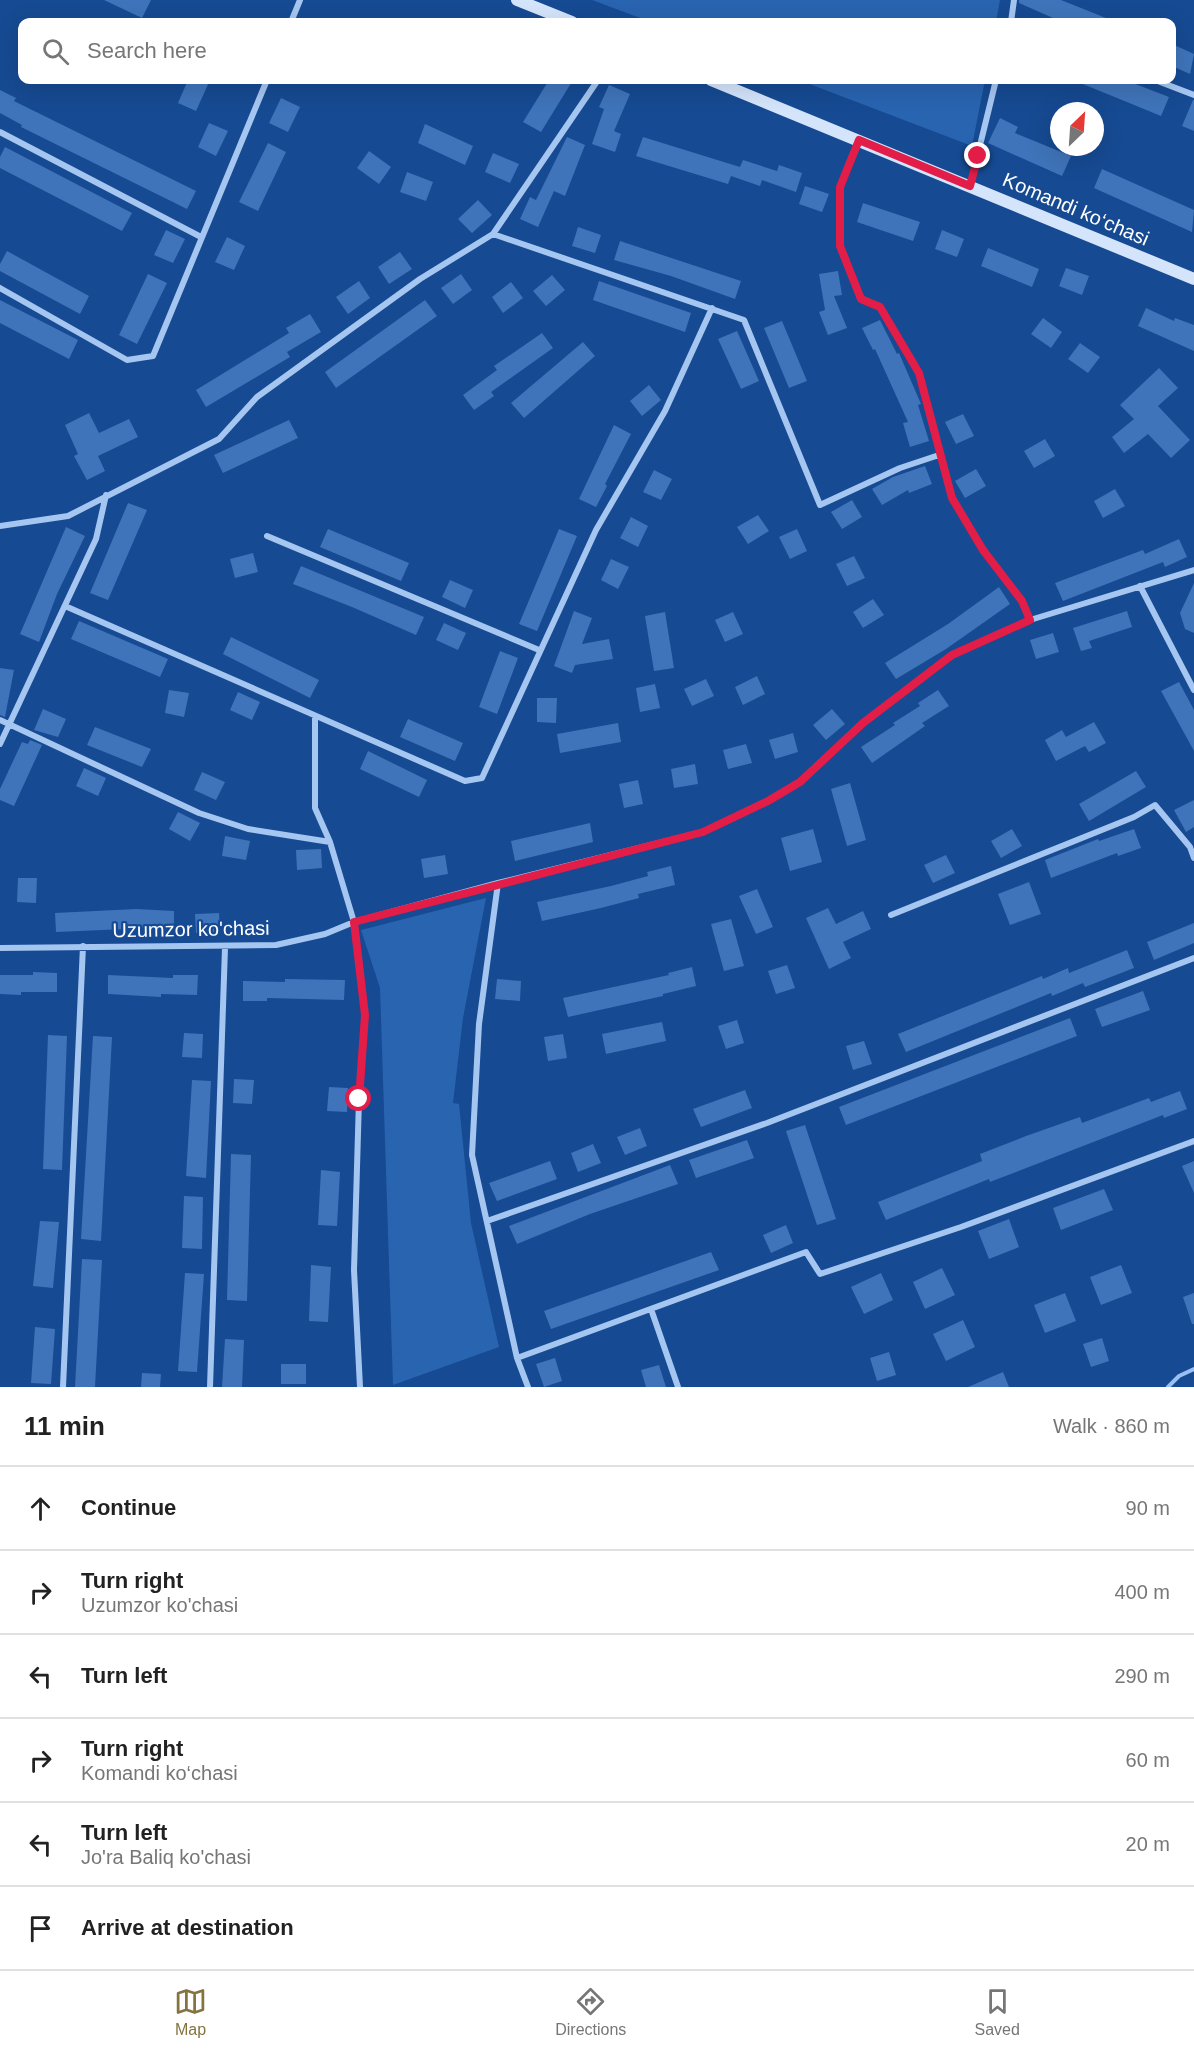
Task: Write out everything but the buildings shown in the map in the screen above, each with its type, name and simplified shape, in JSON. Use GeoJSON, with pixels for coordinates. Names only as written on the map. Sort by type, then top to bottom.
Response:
{"type":"FeatureCollection","features":[{"type":"Feature","properties":{"kind":"main road"},"geometry":{"type":"LineString","coordinates":[[517,0],[562,18]]}},
{"type":"Feature","properties":{"kind":"main road","name":"Komandi ko‘chasi"},"geometry":{"type":"LineString","coordinates":[[721,84],[1194,279]]}},
{"type":"Feature","properties":{"kind":"street"},"geometry":{"type":"LineString","coordinates":[[293,18],[300,0]]}},
{"type":"Feature","properties":{"kind":"street"},"geometry":{"type":"LineString","coordinates":[[1012,18],[1014,0]]}},
{"type":"Feature","properties":{"kind":"street"},"geometry":{"type":"LineString","coordinates":[[0,288],[127,360],[153,356],[265,84]]}},
{"type":"Feature","properties":{"kind":"street"},"geometry":{"type":"LineString","coordinates":[[0,525],[68,516],[219,439],[257,397],[420,279],[493,234],[595,84]]}},
{"type":"Feature","properties":{"kind":"street"},"geometry":{"type":"LineString","coordinates":[[970,186],[995,84]]}},
{"type":"Feature","properties":{"kind":"street"},"geometry":{"type":"LineString","coordinates":[[1165,84],[1194,95]]}},
{"type":"Feature","properties":{"kind":"street"},"geometry":{"type":"LineString","coordinates":[[0,132],[201,237]]}},
{"type":"Feature","properties":{"kind":"street"},"geometry":{"type":"LineString","coordinates":[[859,140],[840,187],[840,246],[861,299],[880,307],[919,373],[952,498],[983,550],[1022,601],[1030,620]]}},
{"type":"Feature","properties":{"kind":"street"},"geometry":{"type":"LineString","coordinates":[[493,234],[744,320],[820,505],[900,468],[939,455]]}},
{"type":"Feature","properties":{"kind":"street"},"geometry":{"type":"LineString","coordinates":[[65,606],[315,718],[465,782],[482,778],[596,530],[665,411],[712,308]]}},
{"type":"Feature","properties":{"kind":"street"},"geometry":{"type":"LineString","coordinates":[[0,744],[96,539],[106,495]]}},
{"type":"Feature","properties":{"kind":"street"},"geometry":{"type":"LineString","coordinates":[[267,536],[539,650]]}},
{"type":"Feature","properties":{"kind":"street","name":"Uzumzor ko'chasi"},"geometry":{"type":"LineString","coordinates":[[0,948],[83,946],[225,948],[276,945],[325,934],[354,922],[498,883],[703,832],[768,801],[800,782],[863,723],[952,655],[1030,620],[1194,570]]}},
{"type":"Feature","properties":{"kind":"street"},"geometry":{"type":"LineString","coordinates":[[1140,586],[1194,690]]}},
{"type":"Feature","properties":{"kind":"street"},"geometry":{"type":"LineString","coordinates":[[315,718],[315,808],[330,842],[354,922],[365,1015],[359,1099],[354,1270],[360,1387]]}},
{"type":"Feature","properties":{"kind":"street"},"geometry":{"type":"LineString","coordinates":[[0,720],[199,813],[248,829],[330,842]]}},
{"type":"Feature","properties":{"kind":"street"},"geometry":{"type":"LineString","coordinates":[[891,915],[1134,817],[1155,805],[1192,846],[1194,858]]}},
{"type":"Feature","properties":{"kind":"street"},"geometry":{"type":"LineString","coordinates":[[498,883],[479,1024],[472,1155],[517,1358],[528,1387]]}},
{"type":"Feature","properties":{"kind":"street"},"geometry":{"type":"LineString","coordinates":[[63,1387],[83,946]]}},
{"type":"Feature","properties":{"kind":"street"},"geometry":{"type":"LineString","coordinates":[[210,1387],[225,948]]}},
{"type":"Feature","properties":{"kind":"street"},"geometry":{"type":"LineString","coordinates":[[487,1221],[767,1123],[1194,958]]}},
{"type":"Feature","properties":{"kind":"street"},"geometry":{"type":"LineString","coordinates":[[517,1358],[806,1252],[820,1274],[961,1227],[1194,1141]]}},
{"type":"Feature","properties":{"kind":"street"},"geometry":{"type":"LineString","coordinates":[[651,1309],[678,1387]]}},
{"type":"Feature","properties":{"kind":"shaded area"},"geometry":{"type":"Polygon","coordinates":[[[592,0],[1000,0],[997,18],[640,18],[592,0]]]}},
{"type":"Feature","properties":{"kind":"shaded area"},"geometry":{"type":"Polygon","coordinates":[[[809,84],[984,84],[972,146],[809,84]]]}},
{"type":"Feature","properties":{"kind":"shaded area"},"geometry":{"type":"Polygon","coordinates":[[[486,898],[463,1018],[453,1103],[459,1104],[471,1223],[499,1347],[393,1385],[380,988],[361,930],[486,898]]]}},
{"type":"Feature","properties":{"kind":"waterway"},"geometry":{"type":"LineString","coordinates":[[1168,1387],[1179,1376],[1194,1369]]}},
{"type":"Feature","properties":{"kind":"route"},"geometry":{"type":"LineString","coordinates":[[359,1099],[365,1015],[354,922],[498,883],[703,832],[768,801],[800,782],[863,723],[952,655],[1030,620],[1022,601],[983,550],[952,498],[919,373],[880,307],[861,299],[840,246],[840,187],[859,140],[970,186],[978,156]]}}]}
